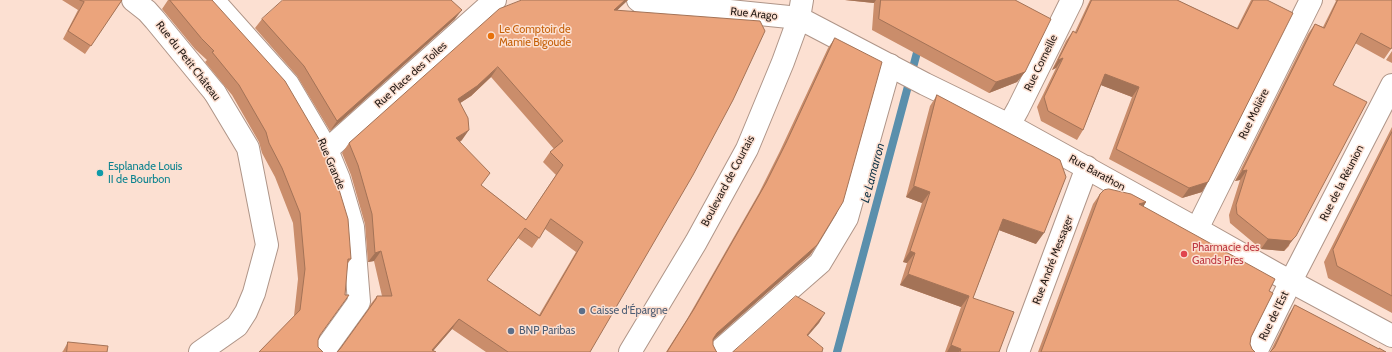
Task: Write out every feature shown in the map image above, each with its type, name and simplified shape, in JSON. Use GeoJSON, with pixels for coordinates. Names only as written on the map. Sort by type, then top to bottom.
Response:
{"type":"FeatureCollection","features":[{"type":"Feature","properties":{"kind":"street","name":"Rue du Petit Château"},"geometry":{"type":"LineString","coordinates":[[133,0],[148,12],[215,93],[248,148],[267,245],[254,293],[238,326],[200,352]]}},
{"type":"Feature","properties":{"kind":"street","name":"Rue Grande"},"geometry":{"type":"LineString","coordinates":[[213,0],[288,84],[327,150],[339,179],[353,227],[359,302],[323,352]]}},
{"type":"Feature","properties":{"kind":"street","name":"Rue Place des Toiles"},"geometry":{"type":"LineString","coordinates":[[327,150],[495,0]]}},
{"type":"Feature","properties":{"kind":"street","name":"Rue Arago"},"geometry":{"type":"LineString","coordinates":[[638,0],[641,2],[800,9]]}},
{"type":"Feature","properties":{"kind":"street","name":"Rue Corneille"},"geometry":{"type":"LineString","coordinates":[[1008,125],[1018,109],[1072,0]]}},
{"type":"Feature","properties":{"kind":"street","name":"Rue Molière"},"geometry":{"type":"LineString","coordinates":[[1198,229],[1311,0]]}},
{"type":"Feature","properties":{"kind":"street","name":"Rue Barathon"},"geometry":{"type":"LineString","coordinates":[[800,9],[890,65],[1008,125],[1392,336]]}},
{"type":"Feature","properties":{"kind":"street","name":"Boulevard de Courtais"},"geometry":{"type":"LineString","coordinates":[[630,352],[696,242],[747,149],[783,62],[800,9]]}},
{"type":"Feature","properties":{"kind":"street"},"geometry":{"type":"LineString","coordinates":[[718,352],[820,262],[847,218],[890,65]]}},
{"type":"Feature","properties":{"kind":"street","name":"Rue de la Réunion"},"geometry":{"type":"LineString","coordinates":[[1291,281],[1392,85]]}},
{"type":"Feature","properties":{"kind":"street","name":"Rue André Messager"},"geometry":{"type":"LineString","coordinates":[[1018,352],[1087,168]]}},
{"type":"Feature","properties":{"kind":"street","name":"Rue de l'Est"},"geometry":{"type":"LineString","coordinates":[[1256,352],[1291,281]]}},
{"type":"Feature","properties":{"kind":"building"},"geometry":{"type":"Polygon","coordinates":[[[80,0],[122,0],[91,46],[68,31],[84,2],[80,0]]]}},
{"type":"Feature","properties":{"kind":"building"},"geometry":{"type":"Polygon","coordinates":[[[170,0],[212,0],[285,81],[323,146],[334,173],[348,219],[351,259],[348,259],[345,295],[349,295],[320,335],[318,347],[323,352],[259,352],[300,310],[305,269],[300,213],[282,168],[269,143],[266,132],[239,85],[212,52],[214,51],[202,39],[170,0]]]}},
{"type":"Feature","properties":{"kind":"building"},"geometry":{"type":"Polygon","coordinates":[[[283,0],[451,0],[462,10],[337,121],[304,66],[262,19],[283,0]]]}},
{"type":"Feature","properties":{"kind":"building"},"geometry":{"type":"Polygon","coordinates":[[[522,0],[625,0],[614,10],[760,21],[765,31],[733,100],[693,175],[590,352],[508,352],[459,319],[432,350],[436,352],[337,352],[377,296],[392,296],[381,251],[375,253],[372,214],[358,165],[349,143],[499,9],[522,0]],[[498,67],[477,86],[458,99],[468,118],[469,130],[456,138],[490,173],[481,185],[526,220],[563,165],[550,152],[563,141],[498,67]],[[551,219],[539,238],[525,228],[487,280],[540,316],[583,242],[551,219]]]}},
{"type":"Feature","properties":{"kind":"building"},"geometry":{"type":"Polygon","coordinates":[[[881,0],[1015,0],[1051,19],[1025,72],[996,82],[879,19],[881,0]]]}},
{"type":"Feature","properties":{"kind":"building"},"geometry":{"type":"Polygon","coordinates":[[[1092,0],[1177,0],[1238,29],[1253,0],[1267,0],[1293,13],[1208,182],[1189,188],[1116,149],[1139,87],[1105,74],[1083,130],[1048,111],[1044,97],[1063,58],[1058,60],[1073,31],[1076,33],[1092,0]]]}},
{"type":"Feature","properties":{"kind":"building"},"geometry":{"type":"Polygon","coordinates":[[[1338,0],[1392,0],[1392,47],[1391,49],[1361,33],[1333,85],[1367,102],[1296,236],[1291,241],[1268,239],[1237,214],[1236,205],[1247,170],[1242,171],[1315,24],[1324,28],[1338,0]]]}},
{"type":"Feature","properties":{"kind":"building"},"geometry":{"type":"Polygon","coordinates":[[[835,38],[882,62],[843,202],[817,245],[717,333],[713,339],[713,345],[717,352],[667,352],[694,309],[766,183],[835,38]]]}},
{"type":"Feature","properties":{"kind":"building"},"geometry":{"type":"Polygon","coordinates":[[[937,95],[1060,160],[1066,177],[1044,233],[1003,219],[973,298],[1014,312],[999,352],[960,352],[961,349],[951,345],[969,296],[908,274],[915,253],[910,251],[930,192],[914,186],[937,95]]]}},
{"type":"Feature","properties":{"kind":"building"},"geometry":{"type":"Polygon","coordinates":[[[1392,132],[1392,296],[1337,266],[1333,250],[1392,132]]]}},
{"type":"Feature","properties":{"kind":"building"},"geometry":{"type":"Polygon","coordinates":[[[1109,189],[1131,194],[1146,202],[1139,204],[1275,279],[1269,291],[1273,293],[1251,337],[1250,344],[1255,352],[1041,352],[1100,194],[1104,190],[1109,189]]]}},
{"type":"Feature","properties":{"kind":"building"},"geometry":{"type":"Polygon","coordinates":[[[796,296],[825,313],[807,335],[823,348],[822,352],[733,352],[796,296]]]}},
{"type":"Feature","properties":{"kind":"building"},"geometry":{"type":"Polygon","coordinates":[[[1295,305],[1386,352],[1270,352],[1274,348],[1295,305]]]}},
{"type":"Feature","properties":{"kind":"building"},"geometry":{"type":"Polygon","coordinates":[[[68,342],[108,346],[107,352],[67,352],[68,342]]]}},
{"type":"Feature","properties":{"kind":"waterway","name":"Le Lamarron"},"geometry":{"type":"LineString","coordinates":[[837,352],[919,45]]}},
{"type":"Feature","properties":{"kind":"place","name":"Le Comptoir de Mamie Bigoude"},"geometry":{"type":"Point","coordinates":[491,36]}},
{"type":"Feature","properties":{"kind":"place","name":"Esplanade Louis II de Bourbon"},"geometry":{"type":"Point","coordinates":[100,173]}},
{"type":"Feature","properties":{"kind":"place","name":"Pharmacie des Gands Pres"},"geometry":{"type":"Point","coordinates":[1184,254]}},
{"type":"Feature","properties":{"kind":"place","name":"Caisse d'Épargne"},"geometry":{"type":"Point","coordinates":[582,311]}},
{"type":"Feature","properties":{"kind":"place","name":"BNP Paribas"},"geometry":{"type":"Point","coordinates":[511,331]}}]}
